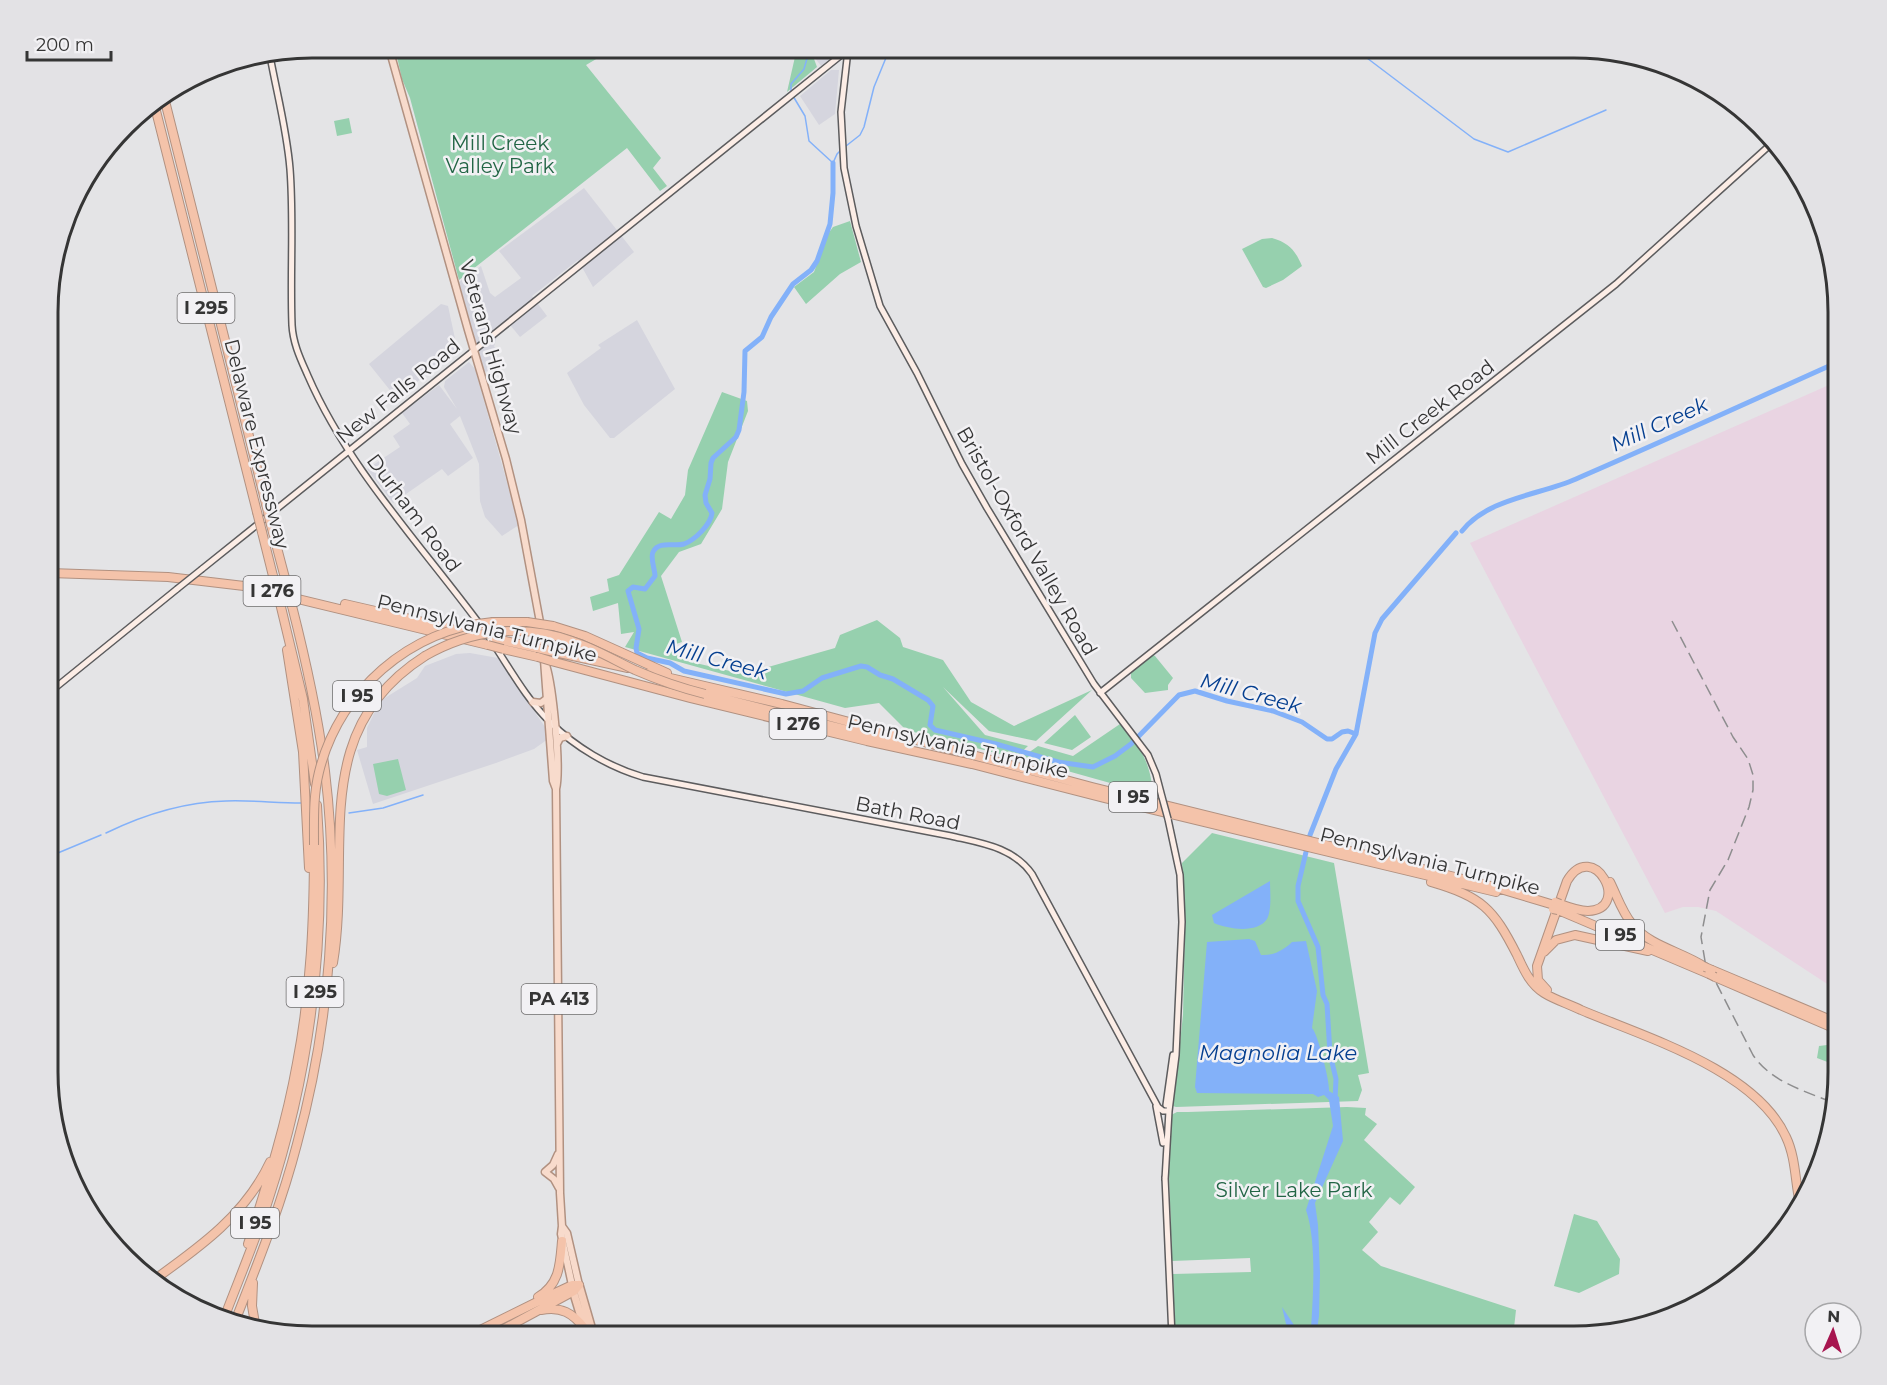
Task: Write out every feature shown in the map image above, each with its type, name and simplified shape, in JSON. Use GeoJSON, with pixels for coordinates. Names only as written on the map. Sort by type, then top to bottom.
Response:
{"type":"FeatureCollection","features":[{"type":"Feature","properties":{"kind":"highway","name":"Delaware Expressway"},"geometry":{"type":"LineString","coordinates":[[166,105],[292,606],[315,705],[327,797],[331,898],[324,1017],[298,1143],[257,1264]]}},
{"type":"Feature","properties":{"kind":"highway","name":"Delaware Expressway"},"geometry":{"type":"LineString","coordinates":[[156,112],[303,699],[315,782],[320,867],[318,960],[305,1058],[289,1133],[262,1221],[227,1311]]}},
{"type":"Feature","properties":{"kind":"highway","name":"Pennsylvania Turnpike"},"geometry":{"type":"LineString","coordinates":[[58,571],[168,576],[244,586],[300,598],[823,730],[972,764],[1265,838],[1475,882],[1556,906],[1685,959],[1828,1025]]}},
{"type":"Feature","properties":{"kind":"highway","name":"Pennsylvania Turnpike"},"geometry":{"type":"LineString","coordinates":[[58,571],[160,572],[230,579],[275,587],[692,682],[1082,784],[1296,844]]}},
{"type":"Feature","properties":{"kind":"highway"},"geometry":{"type":"LineString","coordinates":[[281,607],[304,764],[311,959]]}},
{"type":"Feature","properties":{"kind":"highway","name":"I 95"},"geometry":{"type":"LineString","coordinates":[[228,1308],[280,1138],[300,1050],[314,914],[314,805],[324,756],[337,726],[356,697],[383,669],[418,644],[456,628],[493,622],[527,622],[553,626],[599,642],[692,682]]}},
{"type":"Feature","properties":{"kind":"highway","name":"I 95"},"geometry":{"type":"LineString","coordinates":[[324,1017],[337,938],[341,792],[348,755],[360,726],[376,700],[402,672],[446,645],[475,636],[505,631],[536,632],[573,641],[649,676],[705,694],[869,735],[972,764]]}},
{"type":"Feature","properties":{"kind":"highway","name":"Pennsylvania Turnpike"},"geometry":{"type":"LineString","coordinates":[[1318,849],[1556,906]]}},
{"type":"Feature","properties":{"kind":"highway"},"geometry":{"type":"LineString","coordinates":[[1318,849],[1456,890],[1476,899],[1500,922],[1534,985],[1544,993],[1676,1049],[1730,1078],[1770,1111],[1791,1145]]}},
{"type":"Feature","properties":{"kind":"highway"},"geometry":{"type":"LineString","coordinates":[[1560,1000],[1540,988],[1534,970],[1563,884],[1568,874],[1577,867],[1591,866],[1603,871],[1632,926],[1685,959]]}},
{"type":"Feature","properties":{"kind":"highway"},"geometry":{"type":"LineString","coordinates":[[1556,906],[1584,911],[1596,909],[1603,904],[1607,896],[1608,888],[1605,878],[1598,871],[1587,868],[1572,874],[1562,894],[1540,958],[1537,975],[1545,989],[1676,1046],[1722,1070],[1765,1102],[1780,1120],[1791,1145],[1800,1189]]}},
{"type":"Feature","properties":{"kind":"highway"},"geometry":{"type":"LineString","coordinates":[[1540,958],[1554,942],[1565,937],[1579,936],[1685,959]]}},
{"type":"Feature","properties":{"kind":"highway","name":"Pennsylvania Turnpike"},"geometry":{"type":"LineString","coordinates":[[1710,972],[1828,1019]]}},
{"type":"Feature","properties":{"kind":"highway"},"geometry":{"type":"LineString","coordinates":[[160,1275],[200,1246],[230,1219],[261,1179],[280,1138]]}},
{"type":"Feature","properties":{"kind":"highway"},"geometry":{"type":"LineString","coordinates":[[485,1326],[551,1287],[560,1269],[562,1241]]}},
{"type":"Feature","properties":{"kind":"highway"},"geometry":{"type":"LineString","coordinates":[[254,1320],[251,1301],[257,1264]]}},
{"type":"Feature","properties":{"kind":"highway","name":"I 95"},"geometry":{"type":"LineString","coordinates":[[237,1315],[257,1264]]}},
{"type":"Feature","properties":{"kind":"highway"},"geometry":{"type":"LineString","coordinates":[[501,1318],[575,1287]]}},
{"type":"Feature","properties":{"kind":"highway"},"geometry":{"type":"LineString","coordinates":[[508,1326],[575,1287]]}},
{"type":"Feature","properties":{"kind":"highway","name":"Veterans Highway"},"geometry":{"type":"LineString","coordinates":[[575,1287],[584,1326]]}},
{"type":"Feature","properties":{"kind":"highway","name":"Veterans Highway"},"geometry":{"type":"LineString","coordinates":[[575,1287],[590,1326]]}},
{"type":"Feature","properties":{"kind":"highway"},"geometry":{"type":"LineString","coordinates":[[537,1311],[552,1308],[565,1311],[576,1318],[581,1326]]}},
{"type":"Feature","properties":{"kind":"main road","name":"Veterans Highway"},"geometry":{"type":"LineString","coordinates":[[392,58],[473,350],[506,459],[536,596],[545,659],[546,699],[556,751],[558,780],[556,789],[560,1189],[562,1241],[575,1287]]}},
{"type":"Feature","properties":{"kind":"main road","name":"New Falls Road"},"geometry":{"type":"LineString","coordinates":[[58,686],[838,58]]}},
{"type":"Feature","properties":{"kind":"main road","name":"Bristol-Oxford Valley Road"},"geometry":{"type":"LineString","coordinates":[[848,58],[842,112],[842,140],[848,191],[876,296],[884,316],[918,373],[972,483],[1100,693],[1137,739],[1152,764],[1168,819],[1182,896],[1176,1045],[1167,1110]]}},
{"type":"Feature","properties":{"kind":"main road","name":"Durham Road"},"geometry":{"type":"LineString","coordinates":[[271,62],[290,167],[293,338],[319,400],[348,450],[481,626],[533,702],[551,724]]}},
{"type":"Feature","properties":{"kind":"main road"},"geometry":{"type":"LineString","coordinates":[[833,62],[840,63],[846,68]]}},
{"type":"Feature","properties":{"kind":"main road","name":"Mill Creek Road"},"geometry":{"type":"LineString","coordinates":[[1100,693],[1616,284],[1768,147]]}},
{"type":"Feature","properties":{"kind":"main road","name":"Veterans Highway"},"geometry":{"type":"LineString","coordinates":[[545,659],[548,668],[553,781],[556,789]]}},
{"type":"Feature","properties":{"kind":"main road"},"geometry":{"type":"LineString","coordinates":[[533,702],[541,703],[546,699]]}},
{"type":"Feature","properties":{"kind":"main road","name":"Bath Road"},"geometry":{"type":"LineString","coordinates":[[551,724],[606,762],[643,777],[951,836],[993,846],[1012,854],[1024,863],[1032,874],[1156,1100],[1167,1110]]}},
{"type":"Feature","properties":{"kind":"main road"},"geometry":{"type":"LineString","coordinates":[[556,751],[559,740],[567,736]]}},
{"type":"Feature","properties":{"kind":"main road","name":"Bristol-Oxford Valley Road"},"geometry":{"type":"LineString","coordinates":[[1167,1110],[1170,1069],[1176,1045]]}},
{"type":"Feature","properties":{"kind":"main road"},"geometry":{"type":"LineString","coordinates":[[1167,1097],[1163,1102],[1156,1100],[1163,1143],[1172,1326]]}},
{"type":"Feature","properties":{"kind":"main road"},"geometry":{"type":"LineString","coordinates":[[1163,1143],[1167,1110]]}},
{"type":"Feature","properties":{"kind":"main road"},"geometry":{"type":"LineString","coordinates":[[1165,1180],[1167,1110]]}},
{"type":"Feature","properties":{"kind":"main road"},"geometry":{"type":"LineString","coordinates":[[559,1151],[553,1165],[545,1172],[554,1179],[560,1189]]}},
{"type":"Feature","properties":{"kind":"main road","name":"Veterans Highway"},"geometry":{"type":"LineString","coordinates":[[562,1226],[567,1233],[575,1287]]}},
{"type":"Feature","properties":{"kind":"shaded area"},"geometry":{"type":"Polygon","coordinates":[[[815,58],[830,58],[821,66],[815,58]]]}},
{"type":"Feature","properties":{"kind":"shaded area"},"geometry":{"type":"Polygon","coordinates":[[[831,70],[839,70],[835,114],[819,125],[800,96],[831,70]]]}},
{"type":"Feature","properties":{"kind":"shaded area"},"geometry":{"type":"Polygon","coordinates":[[[584,188],[634,252],[593,287],[578,260],[532,296],[547,316],[520,337],[506,320],[493,330],[497,336],[494,347],[496,348],[489,371],[484,372],[459,282],[481,266],[490,293],[495,297],[521,278],[499,251],[584,188]]]}},
{"type":"Feature","properties":{"kind":"shaded area"},"geometry":{"type":"Polygon","coordinates":[[[441,304],[448,306],[457,348],[397,399],[369,364],[441,304]]]}},
{"type":"Feature","properties":{"kind":"shaded area"},"geometry":{"type":"Polygon","coordinates":[[[637,320],[675,389],[614,438],[610,438],[584,405],[567,373],[601,348],[598,345],[637,320]]]}},
{"type":"Feature","properties":{"kind":"shaded area"},"geometry":{"type":"Polygon","coordinates":[[[469,362],[475,369],[519,525],[502,536],[485,517],[480,501],[479,464],[460,416],[450,424],[473,458],[448,476],[442,469],[393,503],[367,469],[400,447],[393,436],[410,424],[402,413],[439,385],[457,409],[444,387],[445,381],[469,362]]]}},
{"type":"Feature","properties":{"kind":"shaded area"},"geometry":{"type":"Polygon","coordinates":[[[1828,385],[1828,984],[1716,911],[1698,907],[1683,907],[1665,913],[1470,543],[1828,385]]]}},
{"type":"Feature","properties":{"kind":"shaded area"},"geometry":{"type":"Polygon","coordinates":[[[470,653],[498,658],[545,727],[548,739],[534,749],[373,804],[357,750],[367,747],[367,728],[380,701],[417,678],[425,666],[456,654],[470,653]]]}},
{"type":"Feature","properties":{"kind":"green space","name":"Mill Creek Valley Park"},"geometry":{"type":"Polygon","coordinates":[[[397,58],[598,58],[586,65],[661,158],[653,168],[667,186],[660,191],[627,148],[459,280],[410,98],[402,79],[397,58]]]}},
{"type":"Feature","properties":{"kind":"green space"},"geometry":{"type":"Polygon","coordinates":[[[795,58],[814,58],[817,67],[787,92],[795,58]]]}},
{"type":"Feature","properties":{"kind":"green space"},"geometry":{"type":"Polygon","coordinates":[[[349,118],[352,133],[337,136],[334,121],[349,118]]]}},
{"type":"Feature","properties":{"kind":"green space"},"geometry":{"type":"Polygon","coordinates":[[[850,221],[861,262],[840,274],[806,304],[794,287],[814,272],[828,234],[833,227],[850,221]]]}},
{"type":"Feature","properties":{"kind":"green space"},"geometry":{"type":"Polygon","coordinates":[[[1272,238],[1291,248],[1302,266],[1283,280],[1266,288],[1263,287],[1242,249],[1262,239],[1272,238]]]}},
{"type":"Feature","properties":{"kind":"green space"},"geometry":{"type":"Polygon","coordinates":[[[722,392],[747,401],[748,411],[728,462],[722,509],[701,544],[679,552],[661,576],[682,642],[676,644],[679,656],[687,661],[743,674],[835,648],[840,635],[877,620],[900,638],[903,647],[943,660],[971,702],[1014,726],[1092,690],[1036,741],[989,731],[943,687],[985,735],[1028,746],[1015,758],[906,730],[879,703],[845,708],[625,647],[634,632],[621,634],[618,603],[593,611],[590,597],[609,591],[607,579],[619,575],[659,512],[671,519],[685,495],[688,470],[722,392]]]}},
{"type":"Feature","properties":{"kind":"green space"},"geometry":{"type":"Polygon","coordinates":[[[1153,655],[1173,678],[1168,685],[1168,690],[1145,693],[1131,678],[1131,672],[1153,655]]]}},
{"type":"Feature","properties":{"kind":"green space"},"geometry":{"type":"Polygon","coordinates":[[[1075,715],[1091,737],[1072,750],[1044,743],[1075,715]]]}},
{"type":"Feature","properties":{"kind":"green space"},"geometry":{"type":"Polygon","coordinates":[[[1120,724],[1144,756],[1153,795],[1021,758],[1038,746],[1073,756],[1120,724]]]}},
{"type":"Feature","properties":{"kind":"green space"},"geometry":{"type":"Polygon","coordinates":[[[398,759],[406,790],[387,796],[379,794],[373,764],[398,759]]]}},
{"type":"Feature","properties":{"kind":"green space"},"geometry":{"type":"Polygon","coordinates":[[[1212,833],[1334,863],[1369,1073],[1358,1075],[1362,1090],[1358,1101],[1173,1106],[1183,1015],[1185,920],[1182,863],[1212,833]]]}},
{"type":"Feature","properties":{"kind":"green space"},"geometry":{"type":"Polygon","coordinates":[[[1828,1045],[1828,1062],[1817,1058],[1819,1046],[1828,1045]]]}},
{"type":"Feature","properties":{"kind":"green space","name":"Silver Lake Park"},"geometry":{"type":"Polygon","coordinates":[[[1366,1108],[1365,1115],[1377,1124],[1364,1140],[1415,1187],[1400,1205],[1390,1197],[1369,1222],[1378,1232],[1362,1250],[1381,1266],[1516,1310],[1514,1326],[1175,1326],[1173,1274],[1251,1272],[1250,1258],[1172,1261],[1169,1173],[1171,1115],[1177,1112],[1366,1108]]]}},
{"type":"Feature","properties":{"kind":"green space"},"geometry":{"type":"Polygon","coordinates":[[[1574,1214],[1597,1221],[1620,1259],[1619,1274],[1579,1293],[1554,1286],[1574,1214]]]}},
{"type":"Feature","properties":{"kind":"water"},"geometry":{"type":"Polygon","coordinates":[[[1270,881],[1270,911],[1262,924],[1242,929],[1214,923],[1212,915],[1270,881]]]}},
{"type":"Feature","properties":{"kind":"water","name":"Magnolia Lake"},"geometry":{"type":"Polygon","coordinates":[[[1249,939],[1255,941],[1261,955],[1270,955],[1292,942],[1306,941],[1317,991],[1312,1028],[1323,1058],[1329,1091],[1339,1097],[1343,1141],[1315,1203],[1320,1273],[1318,1326],[1311,1326],[1312,1237],[1306,1210],[1333,1126],[1329,1100],[1324,1095],[1318,1097],[1313,1094],[1197,1093],[1195,1087],[1207,942],[1249,939]]]}},
{"type":"Feature","properties":{"kind":"water"},"geometry":{"type":"Polygon","coordinates":[[[1282,1307],[1295,1326],[1286,1324],[1282,1307]]]}},
{"type":"Feature","properties":{"kind":"waterway","name":"Mill Creek"},"geometry":{"type":"LineString","coordinates":[[791,92],[791,84],[804,69],[807,58]]}},
{"type":"Feature","properties":{"kind":"waterway"},"geometry":{"type":"LineString","coordinates":[[846,146],[860,135],[864,127],[874,87],[886,58]]}},
{"type":"Feature","properties":{"kind":"waterway"},"geometry":{"type":"LineString","coordinates":[[1367,58],[1474,139],[1508,152],[1606,110]]}},
{"type":"Feature","properties":{"kind":"waterway","name":"Mill Creek"},"geometry":{"type":"LineString","coordinates":[[793,96],[805,116],[809,141],[833,163],[842,149]]}},
{"type":"Feature","properties":{"kind":"waterway","name":"Mill Creek"},"geometry":{"type":"LineString","coordinates":[[833,163],[830,224],[817,261],[811,270],[793,284],[771,317],[762,337],[745,351],[744,392],[739,430],[736,437],[713,458],[711,463],[710,479],[705,495],[706,503],[712,513],[709,522],[693,539],[684,544],[663,545],[656,548],[652,557],[655,576],[645,589],[633,587],[628,591],[639,629],[637,653],[647,658],[670,663],[684,671],[786,694],[803,691],[822,678],[861,666],[867,667],[880,675],[893,679],[928,700],[933,706],[930,725],[935,730],[996,744],[1058,762],[1093,767],[1115,756],[1131,744],[1179,695],[1195,691],[1273,711],[1302,722],[1327,739],[1332,739],[1342,732],[1348,731],[1356,734]]}},
{"type":"Feature","properties":{"kind":"waterway","name":"Mill Creek"},"geometry":{"type":"LineString","coordinates":[[1462,531],[1473,520],[1500,504],[1576,479],[1828,367]]}},
{"type":"Feature","properties":{"kind":"waterway","name":"Mill Creek"},"geometry":{"type":"LineString","coordinates":[[1335,1100],[1336,1079],[1330,1054],[1327,1004],[1323,995],[1318,947],[1298,901],[1298,886],[1310,835],[1336,769],[1356,734],[1375,633],[1382,619],[1456,533]]}},
{"type":"Feature","properties":{"kind":"waterway"},"geometry":{"type":"LineString","coordinates":[[349,813],[383,808],[423,795]]}},
{"type":"Feature","properties":{"kind":"waterway"},"geometry":{"type":"LineString","coordinates":[[106,833],[149,815],[195,804],[235,801],[301,803]]}},
{"type":"Feature","properties":{"kind":"waterway"},"geometry":{"type":"LineString","coordinates":[[58,853],[101,835]]}},
{"type":"Feature","properties":{"kind":"railway"},"geometry":{"type":"LineString","coordinates":[[1672,621],[1733,737],[1748,759],[1753,775],[1753,790],[1749,807],[1728,860],[1710,890],[1701,937],[1705,961],[1753,1055],[1761,1065],[1790,1085],[1827,1100]]}}]}
